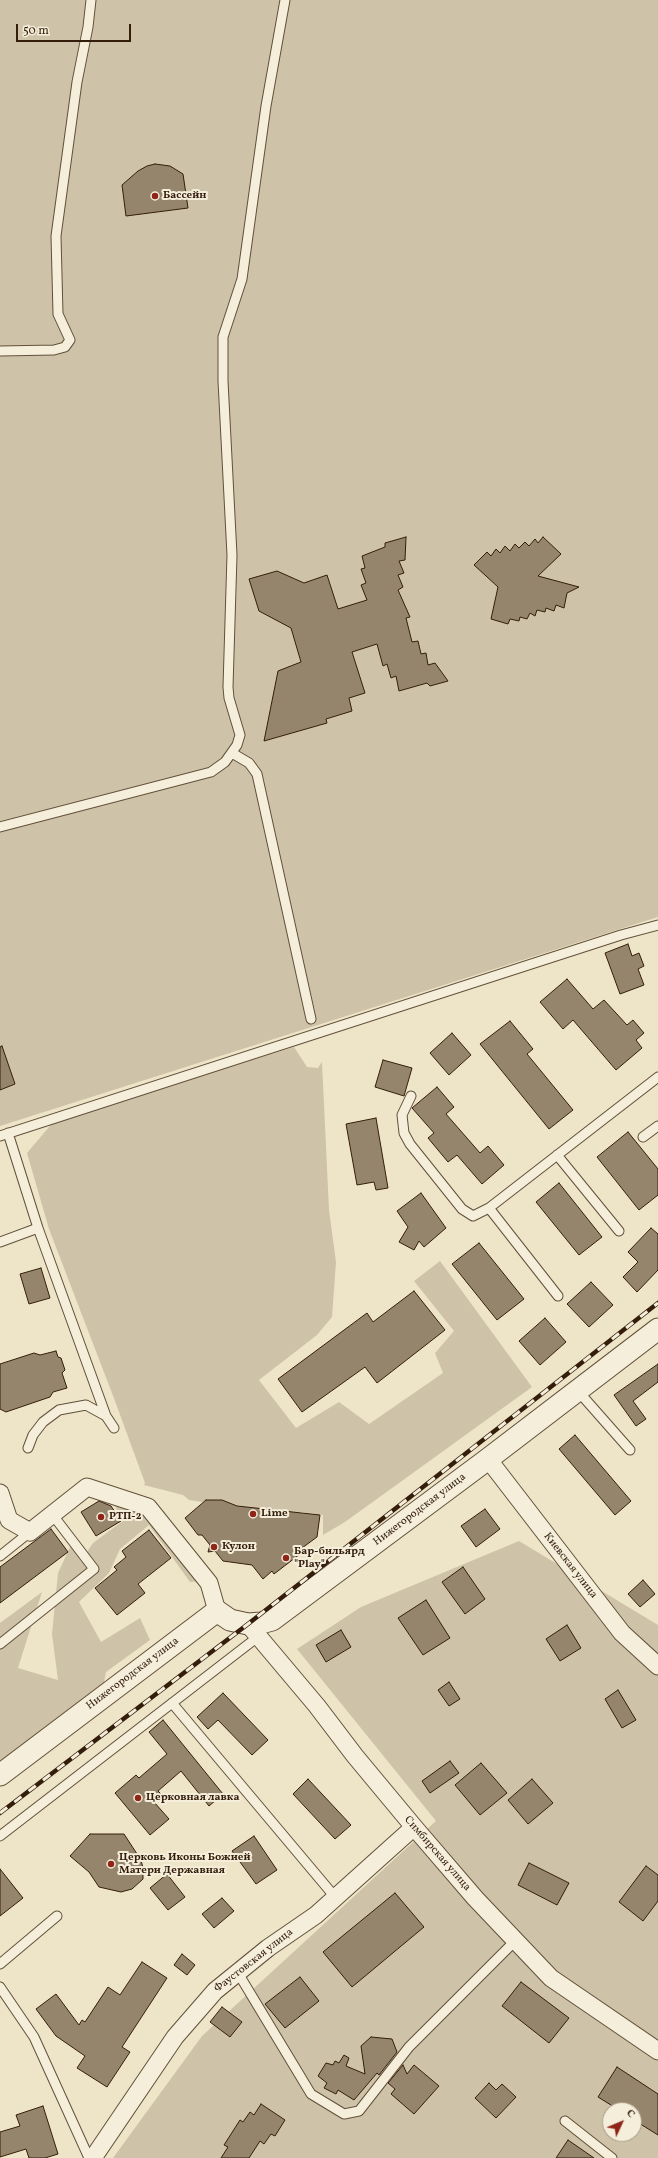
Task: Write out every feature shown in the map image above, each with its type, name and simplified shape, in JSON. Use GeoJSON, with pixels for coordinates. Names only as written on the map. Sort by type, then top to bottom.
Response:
{"type":"FeatureCollection","features":[{"type":"Feature","properties":{"kind":"street","name":"Нижегородская улица"},"geometry":{"type":"LineString","coordinates":[[0,1775],[217,1611],[230,1620],[253,1630],[261,1623],[272,1620],[488,1459],[658,1329]]}},
{"type":"Feature","properties":{"kind":"street","name":"Киевская улица"},"geometry":{"type":"LineString","coordinates":[[488,1459],[622,1633],[657,1662]]}},
{"type":"Feature","properties":{"kind":"street"},"geometry":{"type":"LineString","coordinates":[[0,1493],[9,1520],[30,1532],[87,1487],[148,1507],[209,1583],[217,1611]]}},
{"type":"Feature","properties":{"kind":"street","name":"Симбирская улица"},"geometry":{"type":"LineString","coordinates":[[253,1630],[414,1827],[475,1898],[551,1978],[658,2051]]}},
{"type":"Feature","properties":{"kind":"street","name":"Фаустовская улица"},"geometry":{"type":"LineString","coordinates":[[93,2158],[175,2037],[215,1991],[268,1948],[316,1915],[414,1827]]}},
{"type":"Feature","properties":{"kind":"lane"},"geometry":{"type":"LineString","coordinates":[[0,351],[54,350],[65,346],[70,340],[58,314],[56,236],[91,0]]}},
{"type":"Feature","properties":{"kind":"lane"},"geometry":{"type":"LineString","coordinates":[[0,827],[211,772],[225,762],[238,745],[240,735],[229,698],[228,687],[232,555],[222,337],[242,279],[266,106],[285,0]]}},
{"type":"Feature","properties":{"kind":"lane"},"geometry":{"type":"LineString","coordinates":[[232,753],[249,763],[257,774],[311,1019]]}},
{"type":"Feature","properties":{"kind":"lane"},"geometry":{"type":"LineString","coordinates":[[114,1428],[106,1416],[4,1135],[621,935],[658,925]]}},
{"type":"Feature","properties":{"kind":"lane"},"geometry":{"type":"LineString","coordinates":[[411,1096],[402,1115],[401,1123],[410,1144],[468,1214],[473,1216],[489,1208],[658,1077]]}},
{"type":"Feature","properties":{"kind":"lane"},"geometry":{"type":"LineString","coordinates":[[643,1137],[658,1126]]}},
{"type":"Feature","properties":{"kind":"lane"},"geometry":{"type":"LineString","coordinates":[[557,1155],[619,1231]]}},
{"type":"Feature","properties":{"kind":"lane"},"geometry":{"type":"LineString","coordinates":[[489,1208],[558,1296]]}},
{"type":"Feature","properties":{"kind":"lane"},"geometry":{"type":"LineString","coordinates":[[0,1242],[38,1228]]}},
{"type":"Feature","properties":{"kind":"lane"},"geometry":{"type":"LineString","coordinates":[[578,1391],[630,1450]]}},
{"type":"Feature","properties":{"kind":"lane"},"geometry":{"type":"LineString","coordinates":[[28,1448],[33,1435],[43,1422],[59,1410],[86,1405],[106,1416]]}},
{"type":"Feature","properties":{"kind":"lane"},"geometry":{"type":"LineString","coordinates":[[0,1644],[94,1569],[52,1514]]}},
{"type":"Feature","properties":{"kind":"lane"},"geometry":{"type":"LineString","coordinates":[[0,1556],[30,1532]]}},
{"type":"Feature","properties":{"kind":"lane"},"geometry":{"type":"LineString","coordinates":[[0,1836],[172,1703],[253,1630]]}},
{"type":"Feature","properties":{"kind":"lane"},"geometry":{"type":"LineString","coordinates":[[172,1703],[335,1897]]}},
{"type":"Feature","properties":{"kind":"lane"},"geometry":{"type":"LineString","coordinates":[[0,1964],[57,1916]]}},
{"type":"Feature","properties":{"kind":"lane"},"geometry":{"type":"LineString","coordinates":[[238,1973],[310,2094],[344,2114],[359,2110],[410,2047],[510,1946]]}},
{"type":"Feature","properties":{"kind":"lane"},"geometry":{"type":"LineString","coordinates":[[0,1987],[34,2037],[89,2158]]}},
{"type":"Feature","properties":{"kind":"lane"},"geometry":{"type":"LineString","coordinates":[[565,2121],[612,2158]]}},
{"type":"Feature","properties":{"kind":"shaded area"},"geometry":{"type":"Polygon","coordinates":[[[0,0],[658,0],[658,917],[0,1126],[0,0]]]}},
{"type":"Feature","properties":{"kind":"shaded area"},"geometry":{"type":"Polygon","coordinates":[[[294,1047],[307,1067],[318,1068],[322,1062],[329,1210],[336,1262],[332,1317],[317,1335],[259,1380],[296,1428],[339,1402],[369,1424],[443,1373],[435,1353],[454,1331],[414,1281],[440,1261],[532,1387],[345,1522],[323,1535],[323,1515],[299,1512],[298,1516],[189,1500],[183,1495],[144,1485],[145,1483],[115,1401],[49,1229],[27,1153],[54,1121],[294,1047]]]}},
{"type":"Feature","properties":{"kind":"shaded area"},"geometry":{"type":"Polygon","coordinates":[[[113,1502],[145,1512],[202,1581],[190,1582],[149,1525],[120,1549],[109,1573],[79,1602],[101,1642],[140,1618],[150,1640],[106,1672],[103,1687],[0,1765],[0,1623],[42,1592],[18,1668],[58,1680],[52,1634],[58,1573],[71,1545],[81,1561],[93,1543],[123,1521],[113,1502]]]}},
{"type":"Feature","properties":{"kind":"shaded area"},"geometry":{"type":"Polygon","coordinates":[[[519,1541],[658,1625],[658,2158],[113,2158],[202,2036],[436,1821],[297,1649],[361,1607],[519,1541]]]}},
{"type":"Feature","properties":{"kind":"building","name":"Бассейн"},"geometry":{"type":"Polygon","coordinates":[[[155,164],[170,166],[183,174],[188,208],[126,216],[122,185],[138,171],[155,164]]]}},
{"type":"Feature","properties":{"kind":"building"},"geometry":{"type":"Polygon","coordinates":[[[406,537],[405,560],[399,561],[404,573],[398,575],[403,587],[398,590],[410,617],[406,618],[412,642],[418,641],[421,654],[426,653],[428,665],[435,663],[448,681],[430,686],[427,683],[399,691],[396,676],[391,678],[387,664],[383,666],[377,644],[352,652],[365,693],[349,698],[352,711],[326,719],[327,723],[264,741],[278,671],[301,662],[291,628],[259,611],[249,579],[277,571],[304,583],[327,575],[338,609],[367,600],[361,585],[366,583],[361,569],[365,568],[362,556],[385,547],[385,543],[406,537]]]}},
{"type":"Feature","properties":{"kind":"building"},"geometry":{"type":"Polygon","coordinates":[[[543,537],[561,554],[538,576],[579,587],[567,593],[564,608],[556,605],[554,611],[546,608],[545,612],[537,610],[535,616],[530,613],[527,619],[520,617],[519,621],[510,619],[508,624],[491,619],[498,587],[474,565],[487,552],[491,556],[496,549],[500,553],[505,546],[510,551],[515,544],[519,548],[525,542],[529,546],[535,539],[538,543],[543,537]]]}},
{"type":"Feature","properties":{"kind":"building"},"geometry":{"type":"Polygon","coordinates":[[[628,944],[632,956],[639,953],[644,966],[638,969],[644,985],[620,994],[605,953],[628,944]]]}},
{"type":"Feature","properties":{"kind":"building"},"geometry":{"type":"Polygon","coordinates":[[[567,979],[593,1009],[604,1000],[627,1025],[633,1020],[644,1033],[636,1040],[642,1048],[616,1070],[573,1020],[563,1029],[540,1002],[567,979]]]}},
{"type":"Feature","properties":{"kind":"building"},"geometry":{"type":"Polygon","coordinates":[[[510,1021],[533,1049],[527,1054],[573,1110],[549,1129],[480,1044],[510,1021]]]}},
{"type":"Feature","properties":{"kind":"building"},"geometry":{"type":"Polygon","coordinates":[[[452,1033],[471,1055],[449,1075],[430,1053],[452,1033]]]}},
{"type":"Feature","properties":{"kind":"building"},"geometry":{"type":"Polygon","coordinates":[[[2,1046],[15,1084],[0,1090],[0,1047],[2,1046]]]}},
{"type":"Feature","properties":{"kind":"building"},"geometry":{"type":"Polygon","coordinates":[[[383,1060],[412,1068],[404,1096],[375,1087],[383,1060]]]}},
{"type":"Feature","properties":{"kind":"building"},"geometry":{"type":"Polygon","coordinates":[[[437,1087],[454,1107],[446,1114],[480,1153],[488,1146],[504,1165],[482,1184],[457,1155],[448,1162],[428,1138],[434,1133],[412,1108],[437,1087]]]}},
{"type":"Feature","properties":{"kind":"building"},"geometry":{"type":"Polygon","coordinates":[[[376,1118],[388,1188],[376,1190],[374,1182],[357,1185],[346,1124],[376,1118]]]}},
{"type":"Feature","properties":{"kind":"building"},"geometry":{"type":"Polygon","coordinates":[[[628,1132],[658,1169],[658,1195],[639,1210],[597,1157],[628,1132]]]}},
{"type":"Feature","properties":{"kind":"building"},"geometry":{"type":"Polygon","coordinates":[[[559,1183],[602,1237],[579,1255],[536,1202],[559,1183]]]}},
{"type":"Feature","properties":{"kind":"building"},"geometry":{"type":"Polygon","coordinates":[[[421,1193],[446,1228],[424,1247],[419,1241],[414,1250],[399,1242],[408,1227],[397,1211],[421,1193]]]}},
{"type":"Feature","properties":{"kind":"building"},"geometry":{"type":"Polygon","coordinates":[[[651,1228],[658,1234],[658,1270],[637,1292],[623,1277],[638,1262],[628,1252],[651,1228]]]}},
{"type":"Feature","properties":{"kind":"building"},"geometry":{"type":"Polygon","coordinates":[[[479,1243],[524,1299],[497,1320],[452,1264],[479,1243]]]}},
{"type":"Feature","properties":{"kind":"building"},"geometry":{"type":"Polygon","coordinates":[[[41,1268],[50,1298],[29,1304],[20,1274],[41,1268]]]}},
{"type":"Feature","properties":{"kind":"building"},"geometry":{"type":"Polygon","coordinates":[[[591,1282],[613,1305],[589,1327],[567,1304],[591,1282]]]}},
{"type":"Feature","properties":{"kind":"building"},"geometry":{"type":"Polygon","coordinates":[[[414,1291],[445,1330],[377,1383],[365,1367],[302,1412],[278,1379],[367,1313],[373,1322],[414,1291]]]}},
{"type":"Feature","properties":{"kind":"building"},"geometry":{"type":"Polygon","coordinates":[[[545,1318],[566,1342],[540,1365],[519,1341],[545,1318]]]}},
{"type":"Feature","properties":{"kind":"building"},"geometry":{"type":"Polygon","coordinates":[[[56,1351],[58,1357],[61,1358],[65,1370],[62,1373],[67,1388],[53,1392],[50,1397],[6,1412],[0,1409],[0,1364],[34,1353],[40,1355],[56,1351]]]}},
{"type":"Feature","properties":{"kind":"building"},"geometry":{"type":"Polygon","coordinates":[[[658,1364],[658,1382],[633,1401],[646,1419],[636,1426],[614,1395],[658,1364]]]}},
{"type":"Feature","properties":{"kind":"building"},"geometry":{"type":"Polygon","coordinates":[[[575,1435],[631,1501],[615,1515],[559,1449],[575,1435]]]}},
{"type":"Feature","properties":{"kind":"building"},"geometry":{"type":"Polygon","coordinates":[[[206,1500],[222,1500],[237,1506],[320,1515],[317,1537],[302,1548],[304,1551],[274,1574],[272,1571],[263,1579],[252,1565],[223,1561],[215,1551],[208,1552],[210,1545],[202,1535],[198,1535],[185,1518],[206,1500]]]}},
{"type":"Feature","properties":{"kind":"building","name":"РТП-2"},"geometry":{"type":"Polygon","coordinates":[[[99,1501],[111,1506],[121,1521],[96,1536],[81,1512],[99,1501]]]}},
{"type":"Feature","properties":{"kind":"building"},"geometry":{"type":"Polygon","coordinates":[[[485,1509],[500,1529],[476,1547],[461,1526],[485,1509]]]}},
{"type":"Feature","properties":{"kind":"building"},"geometry":{"type":"Polygon","coordinates":[[[51,1529],[68,1552],[0,1603],[0,1567],[51,1529]]]}},
{"type":"Feature","properties":{"kind":"building"},"geometry":{"type":"Polygon","coordinates":[[[149,1530],[171,1558],[138,1584],[145,1593],[117,1615],[95,1588],[117,1570],[114,1567],[126,1557],[122,1551],[149,1530]]]}},
{"type":"Feature","properties":{"kind":"building"},"geometry":{"type":"Polygon","coordinates":[[[463,1567],[485,1599],[465,1614],[442,1582],[463,1567]]]}},
{"type":"Feature","properties":{"kind":"building"},"geometry":{"type":"Polygon","coordinates":[[[643,1580],[655,1594],[640,1607],[628,1594],[643,1580]]]}},
{"type":"Feature","properties":{"kind":"building"},"geometry":{"type":"Polygon","coordinates":[[[426,1600],[450,1638],[423,1655],[398,1618],[426,1600]]]}},
{"type":"Feature","properties":{"kind":"building"},"geometry":{"type":"Polygon","coordinates":[[[567,1625],[581,1648],[560,1661],[546,1639],[567,1625]]]}},
{"type":"Feature","properties":{"kind":"building"},"geometry":{"type":"Polygon","coordinates":[[[341,1630],[351,1647],[326,1662],[316,1645],[341,1630]]]}},
{"type":"Feature","properties":{"kind":"building"},"geometry":{"type":"Polygon","coordinates":[[[449,1682],[460,1699],[449,1706],[438,1690],[449,1682]]]}},
{"type":"Feature","properties":{"kind":"building"},"geometry":{"type":"Polygon","coordinates":[[[618,1690],[636,1720],[622,1728],[605,1699],[618,1690]]]}},
{"type":"Feature","properties":{"kind":"building"},"geometry":{"type":"Polygon","coordinates":[[[223,1693],[268,1740],[252,1755],[218,1720],[208,1729],[197,1717],[223,1693]]]}},
{"type":"Feature","properties":{"kind":"building"},"geometry":{"type":"Polygon","coordinates":[[[163,1720],[223,1794],[209,1806],[181,1771],[158,1791],[162,1795],[154,1802],[169,1819],[150,1835],[115,1793],[136,1775],[139,1778],[167,1754],[149,1732],[163,1720]]]}},
{"type":"Feature","properties":{"kind":"building"},"geometry":{"type":"Polygon","coordinates":[[[450,1761],[459,1773],[430,1793],[422,1781],[450,1761]]]}},
{"type":"Feature","properties":{"kind":"building"},"geometry":{"type":"Polygon","coordinates":[[[481,1763],[507,1793],[480,1815],[455,1785],[481,1763]]]}},
{"type":"Feature","properties":{"kind":"building"},"geometry":{"type":"Polygon","coordinates":[[[308,1779],[351,1825],[335,1839],[293,1794],[308,1779]]]}},
{"type":"Feature","properties":{"kind":"building"},"geometry":{"type":"Polygon","coordinates":[[[532,1779],[553,1803],[528,1824],[508,1800],[532,1779]]]}},
{"type":"Feature","properties":{"kind":"building","name":"Церковь Иконы Божией Матери Державная"},"geometry":{"type":"Polygon","coordinates":[[[90,1834],[124,1834],[141,1860],[143,1879],[132,1889],[121,1892],[99,1887],[89,1872],[70,1856],[90,1834]]]}},
{"type":"Feature","properties":{"kind":"building"},"geometry":{"type":"Polygon","coordinates":[[[254,1836],[277,1870],[256,1884],[232,1851],[254,1836]]]}},
{"type":"Feature","properties":{"kind":"building"},"geometry":{"type":"Polygon","coordinates":[[[529,1863],[569,1883],[557,1905],[518,1885],[529,1863]]]}},
{"type":"Feature","properties":{"kind":"building"},"geometry":{"type":"Polygon","coordinates":[[[646,1866],[658,1875],[658,1901],[643,1921],[619,1902],[646,1866]]]}},
{"type":"Feature","properties":{"kind":"building"},"geometry":{"type":"Polygon","coordinates":[[[0,1869],[23,1898],[0,1916],[0,1869]]]}},
{"type":"Feature","properties":{"kind":"building"},"geometry":{"type":"Polygon","coordinates":[[[167,1874],[185,1897],[168,1910],[150,1888],[167,1874]]]}},
{"type":"Feature","properties":{"kind":"building"},"geometry":{"type":"Polygon","coordinates":[[[395,1893],[424,1927],[352,1987],[323,1952],[395,1893]]]}},
{"type":"Feature","properties":{"kind":"building"},"geometry":{"type":"Polygon","coordinates":[[[222,1898],[234,1911],[214,1928],[202,1914],[222,1898]]]}},
{"type":"Feature","properties":{"kind":"building"},"geometry":{"type":"Polygon","coordinates":[[[182,1954],[195,1965],[187,1975],[174,1965],[182,1954]]]}},
{"type":"Feature","properties":{"kind":"building"},"geometry":{"type":"Polygon","coordinates":[[[142,1962],[167,1978],[122,2047],[130,2052],[107,2087],[77,2068],[85,2056],[56,2036],[36,2009],[56,1994],[79,2025],[82,2020],[85,2022],[108,1987],[120,1995],[142,1962]]]}},
{"type":"Feature","properties":{"kind":"building"},"geometry":{"type":"Polygon","coordinates":[[[300,1977],[319,2001],[285,2028],[265,2004],[300,1977]]]}},
{"type":"Feature","properties":{"kind":"building"},"geometry":{"type":"Polygon","coordinates":[[[521,1982],[569,2018],[549,2043],[502,2006],[521,1982]]]}},
{"type":"Feature","properties":{"kind":"building"},"geometry":{"type":"Polygon","coordinates":[[[222,2007],[242,2022],[230,2037],[210,2022],[222,2007]]]}},
{"type":"Feature","properties":{"kind":"building"},"geometry":{"type":"Polygon","coordinates":[[[371,2037],[392,2039],[397,2052],[379,2075],[377,2073],[354,2100],[338,2090],[336,2094],[324,2088],[327,2083],[318,2076],[326,2063],[333,2065],[335,2061],[339,2063],[344,2055],[349,2058],[346,2066],[365,2074],[361,2046],[371,2037]]]}},
{"type":"Feature","properties":{"kind":"building"},"geometry":{"type":"Polygon","coordinates":[[[403,2065],[407,2074],[414,2065],[439,2086],[414,2114],[391,2094],[395,2089],[388,2083],[403,2065]]]}},
{"type":"Feature","properties":{"kind":"building"},"geometry":{"type":"Polygon","coordinates":[[[617,2067],[658,2094],[658,2135],[642,2125],[642,2102],[606,2102],[598,2097],[617,2067]]]}},
{"type":"Feature","properties":{"kind":"building"},"geometry":{"type":"Polygon","coordinates":[[[489,2083],[496,2090],[502,2084],[516,2097],[496,2118],[475,2098],[489,2083]]]}},
{"type":"Feature","properties":{"kind":"building"},"geometry":{"type":"Polygon","coordinates":[[[261,2104],[285,2120],[275,2136],[271,2134],[264,2144],[260,2141],[249,2158],[221,2158],[228,2147],[224,2145],[240,2120],[243,2122],[250,2112],[254,2115],[261,2104]]]}},
{"type":"Feature","properties":{"kind":"building"},"geometry":{"type":"Polygon","coordinates":[[[43,2106],[58,2154],[45,2158],[29,2158],[26,2149],[0,2157],[0,2132],[20,2126],[16,2115],[43,2106]]]}},
{"type":"Feature","properties":{"kind":"building"},"geometry":{"type":"Polygon","coordinates":[[[568,2140],[594,2158],[556,2158],[568,2140]]]}},
{"type":"Feature","properties":{"kind":"railway"},"geometry":{"type":"LineString","coordinates":[[0,1813],[248,1624],[658,1303]]}},
{"type":"Feature","properties":{"kind":"place","name":"Бассейн"},"geometry":{"type":"Point","coordinates":[155,196]}},
{"type":"Feature","properties":{"kind":"place","name":"Lime"},"geometry":{"type":"Point","coordinates":[253,1514]}},
{"type":"Feature","properties":{"kind":"place","name":"РТП-2"},"geometry":{"type":"Point","coordinates":[101,1517]}},
{"type":"Feature","properties":{"kind":"place","name":"Кулон"},"geometry":{"type":"Point","coordinates":[214,1547]}},
{"type":"Feature","properties":{"kind":"place","name":"Бар-бильярд \"Play\""},"geometry":{"type":"Point","coordinates":[286,1558]}},
{"type":"Feature","properties":{"kind":"place","name":"Церковная лавка"},"geometry":{"type":"Point","coordinates":[138,1798]}},
{"type":"Feature","properties":{"kind":"place","name":"Церковь Иконы Божией Матери Державная"},"geometry":{"type":"Point","coordinates":[111,1864]}}]}
